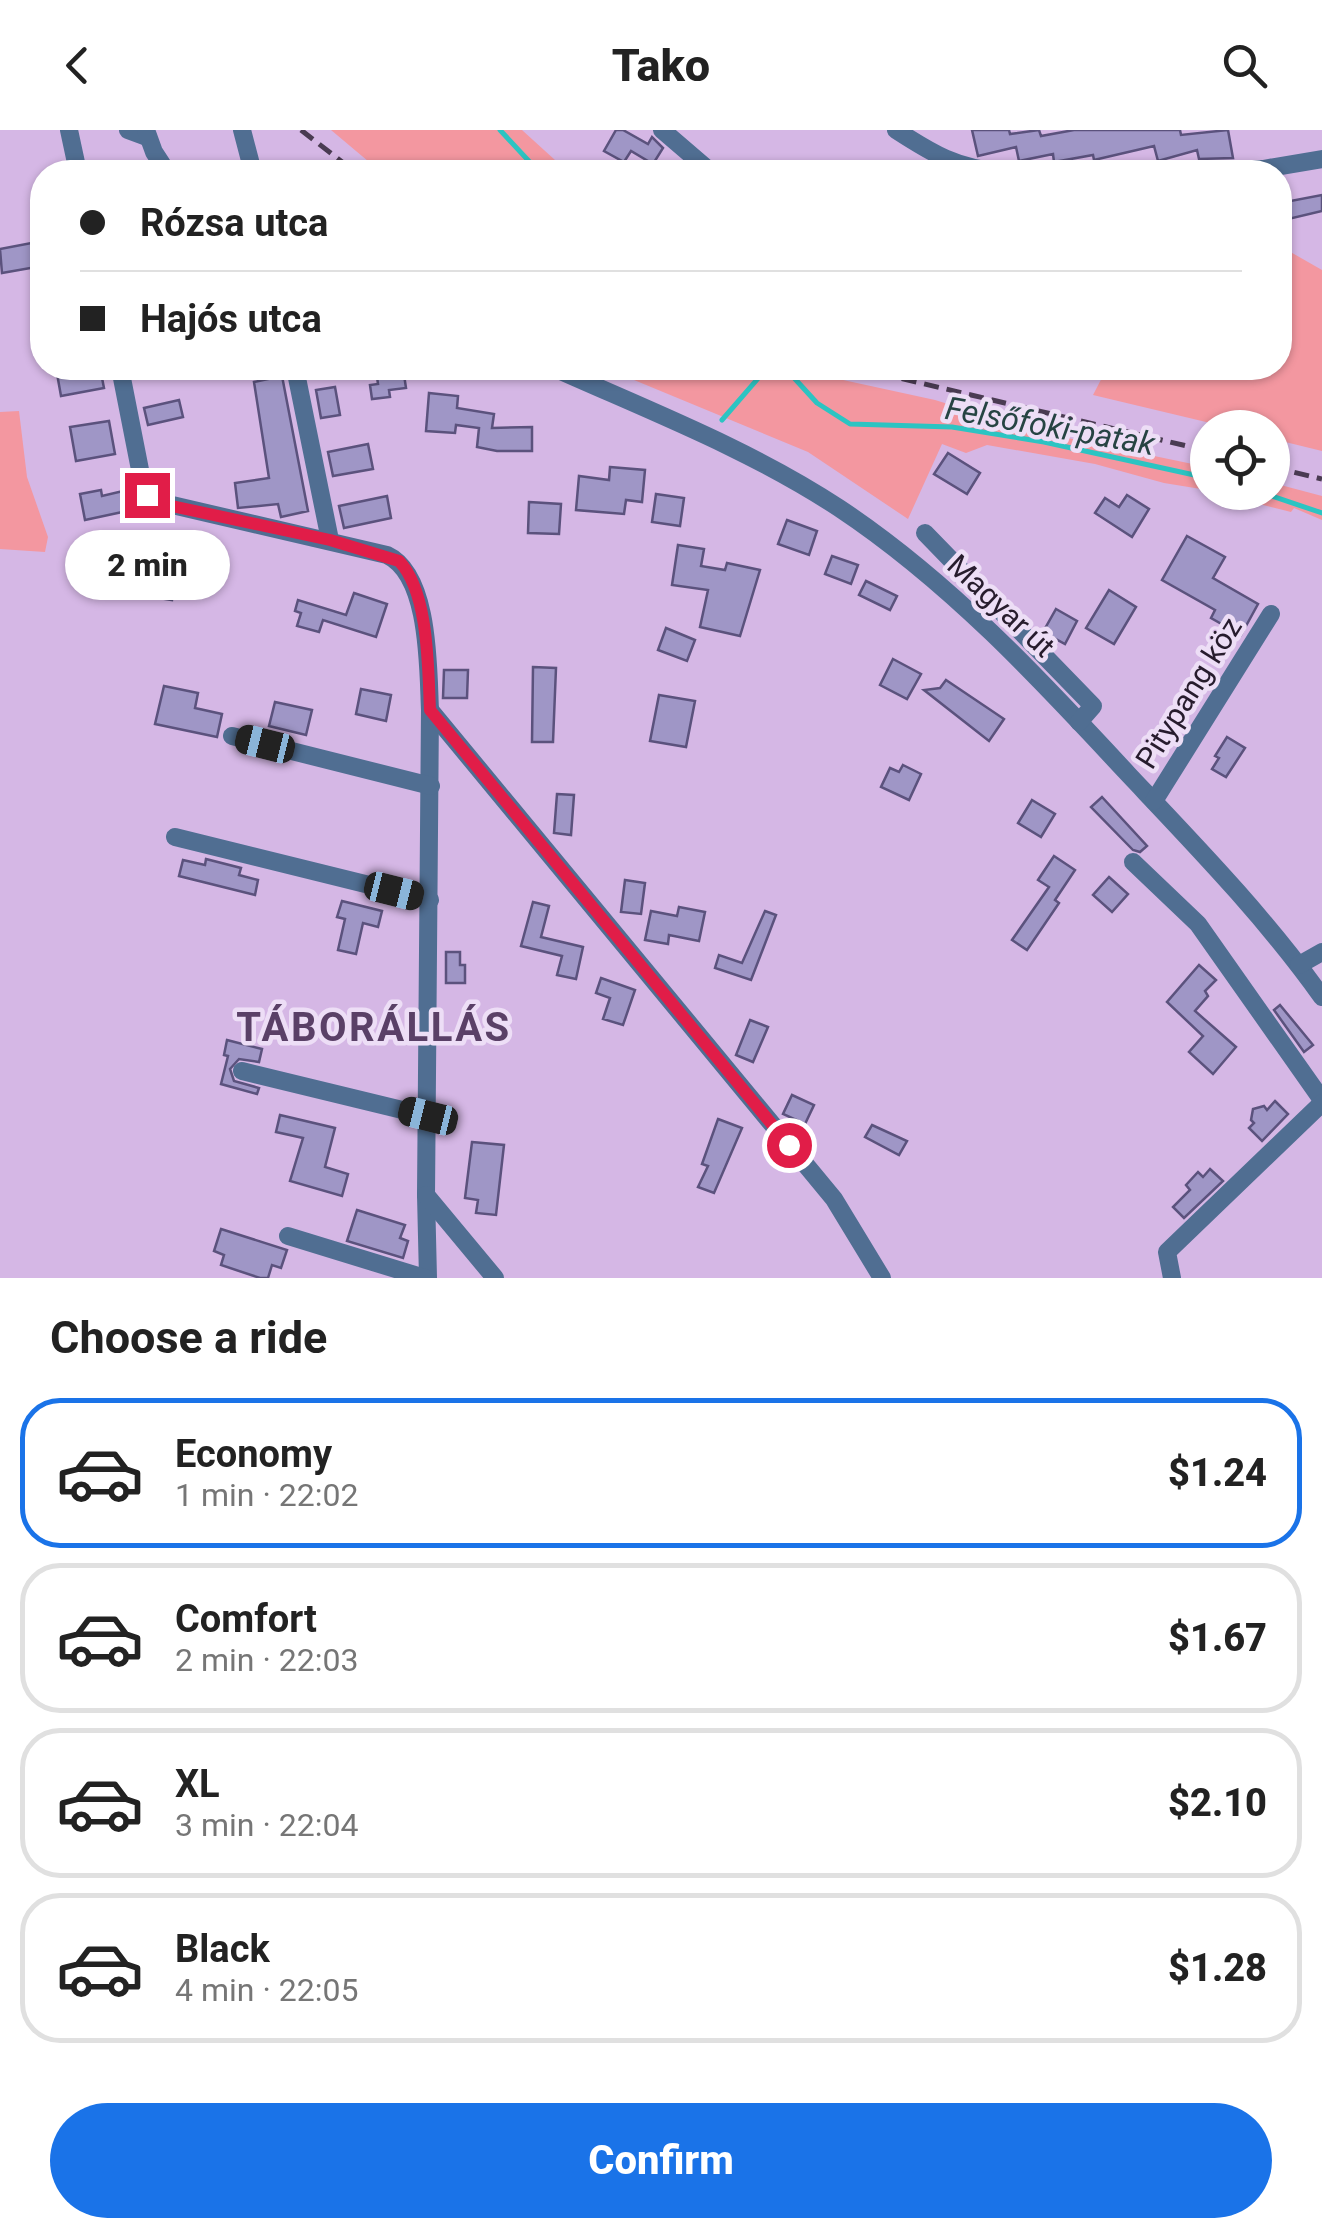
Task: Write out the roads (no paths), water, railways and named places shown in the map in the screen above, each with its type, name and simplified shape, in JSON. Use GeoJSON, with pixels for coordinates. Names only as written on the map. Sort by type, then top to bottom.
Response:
{"type":"FeatureCollection","features":[{"type":"Feature","properties":{"kind":"street"},"geometry":{"type":"LineString","coordinates":[[69,130],[75,160]]}},
{"type":"Feature","properties":{"kind":"street"},"geometry":{"type":"LineString","coordinates":[[128,130],[147,133],[161,160]]}},
{"type":"Feature","properties":{"kind":"street"},"geometry":{"type":"LineString","coordinates":[[242,130],[250,160]]}},
{"type":"Feature","properties":{"kind":"street"},"geometry":{"type":"LineString","coordinates":[[662,130],[697,160]]}},
{"type":"Feature","properties":{"kind":"street"},"geometry":{"type":"LineString","coordinates":[[896,130],[942,160]]}},
{"type":"Feature","properties":{"kind":"street"},"geometry":{"type":"LineString","coordinates":[[1292,165],[1322,159]]}},
{"type":"Feature","properties":{"kind":"street"},"geometry":{"type":"LineString","coordinates":[[123,380],[147,495],[167,505],[387,556],[405,567],[414,587],[426,641],[431,786],[427,1278],[288,1236]]}},
{"type":"Feature","properties":{"kind":"street"},"geometry":{"type":"LineString","coordinates":[[297,380],[330,540]]}},
{"type":"Feature","properties":{"kind":"street","name":"Magyar út"},"geometry":{"type":"LineString","coordinates":[[581,380],[747,455],[838,508],[941,586],[1079,722],[1204,854],[1322,997]]}},
{"type":"Feature","properties":{"kind":"street"},"geometry":{"type":"LineString","coordinates":[[925,533],[1093,706],[1079,722]]}},
{"type":"Feature","properties":{"kind":"street","name":"Pitypang köz"},"geometry":{"type":"LineString","coordinates":[[1154,801],[1271,614]]}},
{"type":"Feature","properties":{"kind":"street"},"geometry":{"type":"LineString","coordinates":[[430,710],[834,1199],[882,1278]]}},
{"type":"Feature","properties":{"kind":"street"},"geometry":{"type":"LineString","coordinates":[[232,736],[431,786]]}},
{"type":"Feature","properties":{"kind":"street"},"geometry":{"type":"LineString","coordinates":[[175,837],[430,900]]}},
{"type":"Feature","properties":{"kind":"street"},"geometry":{"type":"LineString","coordinates":[[1133,862],[1198,924],[1322,1101],[1167,1252],[1172,1278]]}},
{"type":"Feature","properties":{"kind":"street"},"geometry":{"type":"LineString","coordinates":[[1299,965],[1322,952]]}},
{"type":"Feature","properties":{"kind":"street"},"geometry":{"type":"LineString","coordinates":[[242,1070],[428,1116]]}},
{"type":"Feature","properties":{"kind":"street"},"geometry":{"type":"LineString","coordinates":[[426,1195],[495,1278]]}},
{"type":"Feature","properties":{"kind":"waterway","name":"Felsőfoki-patak"},"geometry":{"type":"LineString","coordinates":[[500,130],[528,160]]}},
{"type":"Feature","properties":{"kind":"waterway"},"geometry":{"type":"LineString","coordinates":[[722,420],[757,380]]}},
{"type":"Feature","properties":{"kind":"waterway","name":"Felsőfoki-patak"},"geometry":{"type":"LineString","coordinates":[[796,380],[817,403],[850,424],[952,427],[1044,442],[1190,474]]}},
{"type":"Feature","properties":{"kind":"waterway","name":"Felsőfoki-patak"},"geometry":{"type":"LineString","coordinates":[[1290,502],[1322,513]]}},
{"type":"Feature","properties":{"kind":"railway"},"geometry":{"type":"LineString","coordinates":[[301,130],[340,160]]}},
{"type":"Feature","properties":{"kind":"railway"},"geometry":{"type":"LineString","coordinates":[[908,380],[1190,447]]}},
{"type":"Feature","properties":{"kind":"railway"},"geometry":{"type":"LineString","coordinates":[[1290,471],[1322,479]]}},
{"type":"Feature","properties":{"kind":"district","name":"TÁBORÁLLÁS"},"geometry":{"type":"Point","coordinates":[374,1027]}}]}
